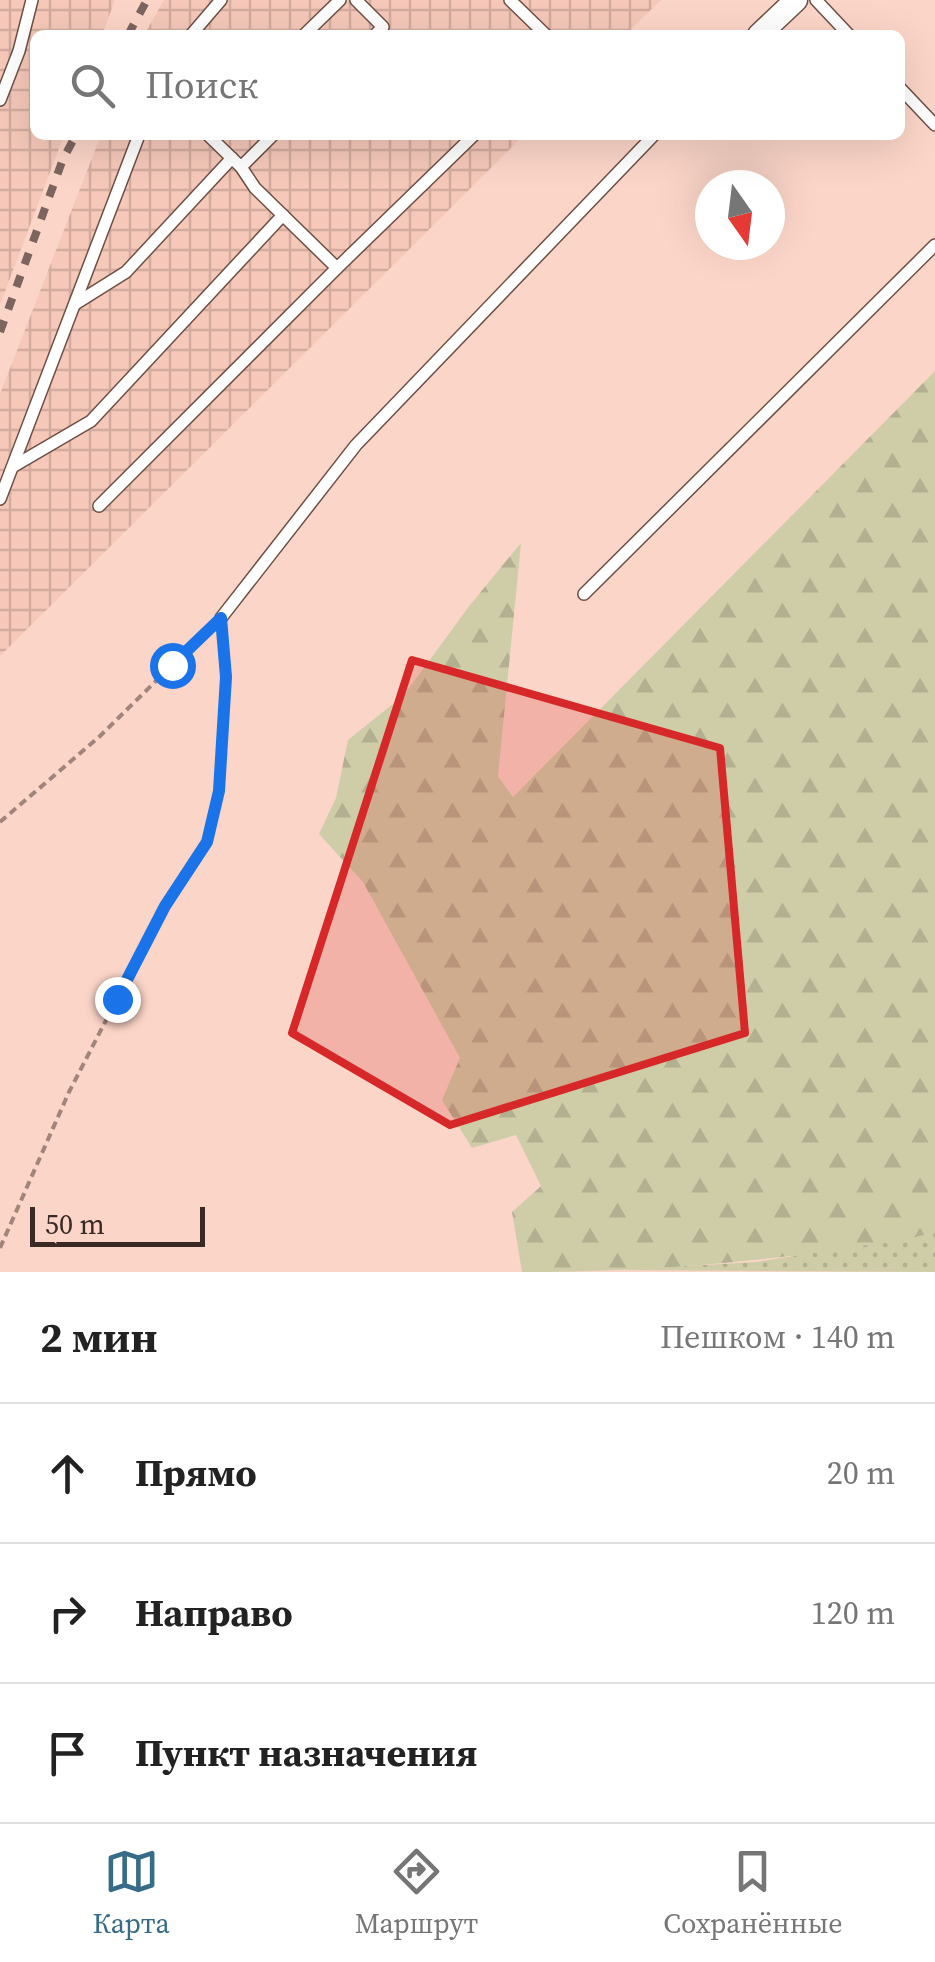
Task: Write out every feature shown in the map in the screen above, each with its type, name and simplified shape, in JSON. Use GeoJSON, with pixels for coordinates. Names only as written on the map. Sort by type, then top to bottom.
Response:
{"type":"FeatureCollection","features":[{"type":"Feature","properties":{"kind":"street"},"geometry":{"type":"LineString","coordinates":[[765,30],[796,0]]}},
{"type":"Feature","properties":{"kind":"lane"},"geometry":{"type":"LineString","coordinates":[[0,100],[19,51],[32,0]]}},
{"type":"Feature","properties":{"kind":"lane"},"geometry":{"type":"LineString","coordinates":[[196,30],[221,0]]}},
{"type":"Feature","properties":{"kind":"lane"},"geometry":{"type":"LineString","coordinates":[[309,30],[340,0]]}},
{"type":"Feature","properties":{"kind":"lane"},"geometry":{"type":"LineString","coordinates":[[356,0],[383,27],[380,30]]}},
{"type":"Feature","properties":{"kind":"lane"},"geometry":{"type":"LineString","coordinates":[[510,0],[541,30]]}},
{"type":"Feature","properties":{"kind":"lane"},"geometry":{"type":"LineString","coordinates":[[816,0],[844,30]]}},
{"type":"Feature","properties":{"kind":"lane"},"geometry":{"type":"LineString","coordinates":[[905,93],[935,125]]}},
{"type":"Feature","properties":{"kind":"lane"},"geometry":{"type":"LineString","coordinates":[[0,500],[137,140]]}},
{"type":"Feature","properties":{"kind":"lane"},"geometry":{"type":"LineString","coordinates":[[213,140],[255,188],[337,268]]}},
{"type":"Feature","properties":{"kind":"lane"},"geometry":{"type":"LineString","coordinates":[[74,304],[126,272],[236,162],[266,140]]}},
{"type":"Feature","properties":{"kind":"lane"},"geometry":{"type":"LineString","coordinates":[[100,506],[469,140]]}},
{"type":"Feature","properties":{"kind":"lane"},"geometry":{"type":"LineString","coordinates":[[221,618],[356,444],[649,140]]}},
{"type":"Feature","properties":{"kind":"lane"},"geometry":{"type":"LineString","coordinates":[[12,467],[91,421],[282,215]]}},
{"type":"Feature","properties":{"kind":"lane"},"geometry":{"type":"LineString","coordinates":[[584,594],[935,244]]}},
{"type":"Feature","properties":{"kind":"path"},"geometry":{"type":"LineString","coordinates":[[0,822],[99,737],[221,618]]}},
{"type":"Feature","properties":{"kind":"path"},"geometry":{"type":"LineString","coordinates":[[0,1248],[78,1075],[165,906],[207,842],[219,791],[226,677],[221,618]]}},
{"type":"Feature","properties":{"kind":"highlighted area"},"geometry":{"type":"Polygon","coordinates":[[[412,660],[720,748],[745,1033],[450,1125],[292,1033],[412,660]]]}},
{"type":"Feature","properties":{"kind":"shaded area"},"geometry":{"type":"Polygon","coordinates":[[[0,0],[115,0],[104,30],[30,30],[30,140],[62,140],[0,305],[0,0]]]}},
{"type":"Feature","properties":{"kind":"shaded area"},"geometry":{"type":"Polygon","coordinates":[[[164,0],[661,0],[630,30],[147,30],[164,0]]]}},
{"type":"Feature","properties":{"kind":"shaded area"},"geometry":{"type":"Polygon","coordinates":[[[99,140],[519,140],[0,656],[0,394],[99,140]]]}},
{"type":"Feature","properties":{"kind":"green space"},"geometry":{"type":"Polygon","coordinates":[[[935,371],[935,1233],[729,1263],[522,1272],[512,1212],[541,1186],[516,1135],[472,1148],[442,1100],[460,1058],[363,882],[319,834],[336,798],[348,740],[404,695],[521,543],[498,776],[513,797],[935,371]]]}},
{"type":"Feature","properties":{"kind":"green space"},"geometry":{"type":"Polygon","coordinates":[[[935,1233],[935,1272],[619,1270],[756,1262],[935,1233]]]}},
{"type":"Feature","properties":{"kind":"railway"},"geometry":{"type":"LineString","coordinates":[[131,30],[147,0]]}},
{"type":"Feature","properties":{"kind":"railway"},"geometry":{"type":"LineString","coordinates":[[0,332],[73,140]]}},
{"type":"Feature","properties":{"kind":"route"},"geometry":{"type":"LineString","coordinates":[[117,999],[165,906],[207,842],[219,791],[226,677],[221,618],[172,665]]}}]}
